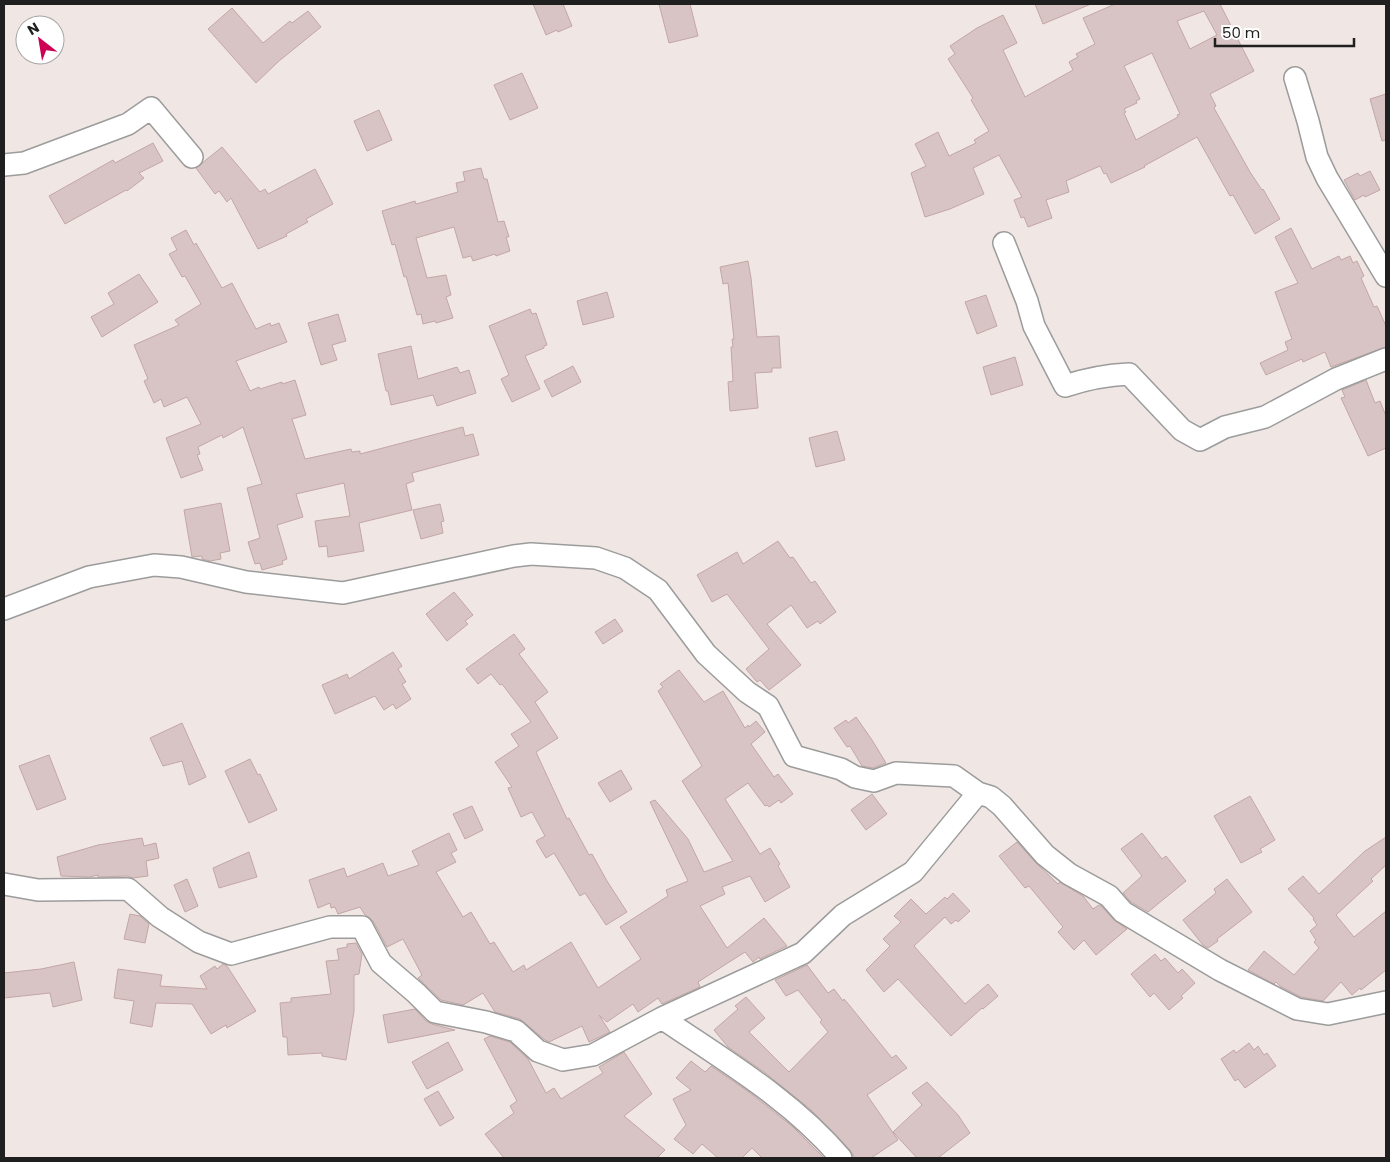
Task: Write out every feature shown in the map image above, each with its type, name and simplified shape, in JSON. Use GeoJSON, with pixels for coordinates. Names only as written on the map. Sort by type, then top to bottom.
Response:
{"type":"FeatureCollection","features":[{"type":"Feature","properties":{"kind":"street"},"geometry":{"type":"LineString","coordinates":[[1295,78],[1317,157],[1327,178],[1386,276]]}},
{"type":"Feature","properties":{"kind":"street"},"geometry":{"type":"LineString","coordinates":[[4,165],[24,163],[128,124],[151,108],[192,157]]}},
{"type":"Feature","properties":{"kind":"street"},"geometry":{"type":"LineString","coordinates":[[1004,243],[1027,301],[1034,326],[1065,386],[1107,375],[1129,374],[1182,430],[1200,440],[1225,427],[1265,417],[1336,379],[1386,359]]}},
{"type":"Feature","properties":{"kind":"street"},"geometry":{"type":"LineString","coordinates":[[4,609],[89,577],[154,565],[181,567],[246,582],[343,593],[514,556],[531,554],[596,558],[626,568],[658,590],[706,654],[747,692],[768,706],[794,756],[841,769],[856,778],[874,781],[896,774],[954,776],[978,793],[991,797],[1002,806],[1045,855],[1069,874],[1109,896],[1123,912],[1220,970],[1297,1009],[1328,1014],[1386,1002]]}},
{"type":"Feature","properties":{"kind":"street"},"geometry":{"type":"LineString","coordinates":[[4,884],[38,890],[128,889],[160,917],[199,942],[231,954],[330,927],[362,927],[381,962],[435,1012],[486,1022],[516,1031],[538,1051],[563,1060],[593,1055],[662,1018],[803,953],[843,915],[913,872],[978,793]]}},
{"type":"Feature","properties":{"kind":"street"},"geometry":{"type":"LineString","coordinates":[[662,1018],[788,1106],[825,1139],[841,1158]]}},
{"type":"Feature","properties":{"kind":"building"},"geometry":{"type":"Polygon","coordinates":[[[533,4],[563,4],[572,26],[546,35],[533,4]]]}},
{"type":"Feature","properties":{"kind":"building"},"geometry":{"type":"Polygon","coordinates":[[[659,4],[690,4],[698,36],[669,43],[659,4]]]}},
{"type":"Feature","properties":{"kind":"building"},"geometry":{"type":"Polygon","coordinates":[[[1035,4],[1091,4],[1043,24],[1035,4]]]}},
{"type":"Feature","properties":{"kind":"building"},"geometry":{"type":"Polygon","coordinates":[[[1115,4],[1220,4],[1254,71],[1210,94],[1216,106],[1214,108],[1250,172],[1263,189],[1280,219],[1255,234],[1233,195],[1230,196],[1197,137],[1145,167],[1111,183],[1100,166],[1066,181],[1069,192],[1046,200],[1052,218],[1028,227],[1024,217],[1021,218],[1014,200],[1022,197],[999,155],[973,168],[984,194],[950,209],[925,217],[911,173],[926,166],[915,144],[938,132],[949,156],[976,143],[974,140],[989,131],[971,100],[973,98],[948,59],[955,54],[950,46],[977,28],[1003,15],[1017,43],[1003,50],[1025,97],[1073,70],[1069,62],[1078,57],[1076,54],[1095,44],[1083,18],[1115,4]],[[1204,11],[1177,21],[1190,49],[1217,35],[1204,11]],[[1152,53],[1124,66],[1140,99],[1136,101],[1137,103],[1124,109],[1136,140],[1178,117],[1177,115],[1180,114],[1152,53]]]}},
{"type":"Feature","properties":{"kind":"building"},"geometry":{"type":"Polygon","coordinates":[[[232,8],[263,43],[290,21],[292,23],[308,11],[321,27],[279,61],[256,83],[208,29],[232,8]]]}},
{"type":"Feature","properties":{"kind":"building"},"geometry":{"type":"Polygon","coordinates":[[[522,73],[538,108],[510,120],[494,85],[522,73]]]}},
{"type":"Feature","properties":{"kind":"building"},"geometry":{"type":"Polygon","coordinates":[[[1386,94],[1386,140],[1382,141],[1370,99],[1386,94]]]}},
{"type":"Feature","properties":{"kind":"building"},"geometry":{"type":"Polygon","coordinates":[[[379,110],[392,140],[367,151],[354,121],[379,110]]]}},
{"type":"Feature","properties":{"kind":"building"},"geometry":{"type":"Polygon","coordinates":[[[153,143],[163,161],[139,173],[144,178],[127,191],[65,224],[49,196],[113,160],[115,163],[153,143]]]}},
{"type":"Feature","properties":{"kind":"building"},"geometry":{"type":"Polygon","coordinates":[[[222,147],[260,192],[265,189],[268,194],[315,169],[333,204],[306,219],[308,222],[286,234],[287,236],[258,249],[231,198],[227,202],[219,191],[215,194],[196,168],[222,147]]]}},
{"type":"Feature","properties":{"kind":"building"},"geometry":{"type":"Polygon","coordinates":[[[481,168],[484,179],[487,179],[498,222],[504,221],[509,237],[506,237],[510,251],[473,261],[471,256],[463,258],[454,227],[416,238],[427,278],[446,275],[451,295],[446,297],[453,318],[436,323],[435,321],[423,324],[421,314],[417,315],[406,276],[404,277],[395,244],[392,245],[382,211],[415,201],[416,204],[458,192],[456,183],[465,181],[463,172],[481,168]]]}},
{"type":"Feature","properties":{"kind":"building"},"geometry":{"type":"Polygon","coordinates":[[[1370,171],[1380,190],[1355,200],[1344,180],[1358,173],[1360,176],[1370,171]]]}},
{"type":"Feature","properties":{"kind":"building"},"geometry":{"type":"Polygon","coordinates":[[[1291,228],[1312,269],[1339,256],[1341,260],[1350,256],[1353,263],[1357,261],[1364,276],[1361,278],[1374,307],[1377,306],[1386,326],[1386,347],[1331,367],[1325,352],[1303,362],[1302,359],[1266,375],[1260,363],[1288,350],[1285,342],[1292,339],[1275,292],[1298,283],[1275,237],[1291,228]]]}},
{"type":"Feature","properties":{"kind":"building"},"geometry":{"type":"Polygon","coordinates":[[[186,230],[194,245],[196,243],[222,288],[232,283],[256,329],[270,323],[271,326],[279,323],[287,342],[236,361],[250,391],[259,387],[260,389],[295,380],[306,415],[292,419],[305,459],[351,449],[352,452],[360,451],[360,454],[463,427],[465,436],[473,434],[479,455],[412,473],[414,481],[406,484],[412,510],[359,523],[364,551],[328,557],[327,546],[319,547],[315,521],[350,516],[344,483],[296,494],[303,517],[277,525],[287,559],[282,561],[283,564],[262,570],[260,563],[255,564],[248,542],[260,538],[247,488],[262,484],[243,427],[223,438],[222,435],[198,447],[200,454],[197,455],[203,470],[181,478],[166,438],[201,424],[187,397],[164,407],[161,399],[154,403],[144,381],[148,379],[134,345],[179,325],[175,320],[201,304],[185,276],[182,277],[169,254],[177,250],[171,238],[186,230]]]}},
{"type":"Feature","properties":{"kind":"building"},"geometry":{"type":"Polygon","coordinates":[[[748,261],[757,337],[779,336],[781,368],[772,368],[772,372],[755,373],[758,408],[730,411],[728,382],[733,381],[731,347],[733,347],[732,339],[734,339],[728,283],[723,284],[720,267],[748,261]]]}},
{"type":"Feature","properties":{"kind":"building"},"geometry":{"type":"Polygon","coordinates":[[[139,274],[158,302],[102,337],[91,317],[114,304],[108,293],[139,274]]]}},
{"type":"Feature","properties":{"kind":"building"},"geometry":{"type":"Polygon","coordinates":[[[607,292],[614,317],[583,325],[577,301],[607,292]]]}},
{"type":"Feature","properties":{"kind":"building"},"geometry":{"type":"Polygon","coordinates":[[[986,295],[997,326],[977,334],[965,302],[986,295]]]}},
{"type":"Feature","properties":{"kind":"building"},"geometry":{"type":"Polygon","coordinates":[[[530,309],[532,314],[536,313],[547,345],[525,356],[540,389],[512,402],[501,379],[509,375],[489,326],[530,309]]]}},
{"type":"Feature","properties":{"kind":"building"},"geometry":{"type":"Polygon","coordinates":[[[338,314],[346,341],[332,345],[337,360],[321,365],[308,323],[338,314]]]}},
{"type":"Feature","properties":{"kind":"building"},"geometry":{"type":"Polygon","coordinates":[[[411,346],[418,379],[457,367],[460,373],[469,370],[476,393],[437,406],[433,395],[391,405],[378,354],[411,346]]]}},
{"type":"Feature","properties":{"kind":"building"},"geometry":{"type":"Polygon","coordinates":[[[1015,357],[1023,385],[991,395],[983,367],[1015,357]]]}},
{"type":"Feature","properties":{"kind":"building"},"geometry":{"type":"Polygon","coordinates":[[[573,366],[581,382],[552,397],[544,381],[573,366]]]}},
{"type":"Feature","properties":{"kind":"building"},"geometry":{"type":"Polygon","coordinates":[[[1366,380],[1375,403],[1380,401],[1386,416],[1386,448],[1368,456],[1341,398],[1345,397],[1342,390],[1366,380]]]}},
{"type":"Feature","properties":{"kind":"building"},"geometry":{"type":"Polygon","coordinates":[[[837,431],[845,460],[816,467],[809,438],[837,431]]]}},
{"type":"Feature","properties":{"kind":"building"},"geometry":{"type":"Polygon","coordinates":[[[221,503],[230,551],[220,553],[221,559],[210,561],[202,559],[202,556],[192,557],[184,510],[221,503]]]}},
{"type":"Feature","properties":{"kind":"building"},"geometry":{"type":"Polygon","coordinates":[[[440,504],[444,521],[441,522],[443,533],[421,539],[413,510],[440,504]]]}},
{"type":"Feature","properties":{"kind":"building"},"geometry":{"type":"Polygon","coordinates":[[[778,541],[790,558],[793,557],[811,583],[815,581],[836,612],[820,624],[818,621],[807,628],[791,605],[767,624],[801,665],[769,690],[760,680],[757,682],[746,669],[769,649],[727,594],[712,602],[697,575],[737,552],[743,564],[778,541]]]}},
{"type":"Feature","properties":{"kind":"building"},"geometry":{"type":"Polygon","coordinates":[[[454,592],[473,615],[465,621],[468,624],[447,641],[426,614],[454,592]]]}},
{"type":"Feature","properties":{"kind":"building"},"geometry":{"type":"Polygon","coordinates":[[[615,619],[623,631],[603,644],[595,632],[615,619]]]}},
{"type":"Feature","properties":{"kind":"building"},"geometry":{"type":"Polygon","coordinates":[[[514,634],[525,649],[519,654],[548,692],[535,702],[558,738],[536,752],[567,819],[569,818],[589,855],[592,854],[627,912],[606,925],[585,893],[580,896],[554,853],[546,858],[536,841],[545,836],[532,812],[521,817],[508,788],[512,787],[495,762],[519,746],[511,734],[531,722],[502,684],[500,685],[491,674],[478,684],[466,669],[514,634]]]}},
{"type":"Feature","properties":{"kind":"building"},"geometry":{"type":"Polygon","coordinates":[[[393,652],[402,666],[398,669],[406,682],[402,684],[411,699],[396,709],[393,704],[384,710],[375,696],[335,714],[322,685],[347,674],[349,679],[393,652]]]}},
{"type":"Feature","properties":{"kind":"building"},"geometry":{"type":"Polygon","coordinates":[[[679,670],[704,702],[723,691],[745,728],[756,721],[765,732],[751,744],[774,777],[778,774],[793,794],[781,803],[779,800],[769,807],[765,806],[748,783],[725,799],[760,854],[770,848],[780,864],[778,866],[790,887],[765,902],[750,876],[722,887],[725,894],[700,906],[727,948],[764,918],[787,946],[760,959],[759,957],[753,962],[745,952],[698,982],[700,987],[662,1004],[658,998],[638,1012],[633,1004],[607,1022],[599,1015],[610,1032],[589,1042],[582,1026],[549,1042],[520,1019],[495,1012],[483,993],[463,1005],[441,1000],[418,978],[422,975],[403,939],[387,947],[373,921],[365,915],[360,907],[338,914],[335,907],[331,908],[330,903],[318,908],[309,880],[344,868],[347,877],[383,863],[388,876],[419,865],[412,851],[449,833],[457,850],[451,853],[456,862],[436,872],[463,917],[471,912],[490,944],[494,942],[513,972],[524,965],[526,970],[571,942],[598,988],[641,959],[620,927],[668,896],[666,890],[688,881],[650,802],[655,800],[688,839],[704,872],[733,861],[682,781],[702,766],[658,691],[663,687],[660,684],[679,670]]]}},
{"type":"Feature","properties":{"kind":"building"},"geometry":{"type":"Polygon","coordinates":[[[856,717],[886,763],[873,768],[862,766],[850,746],[847,747],[834,728],[846,720],[848,723],[856,717]]]}},
{"type":"Feature","properties":{"kind":"building"},"geometry":{"type":"Polygon","coordinates":[[[182,723],[206,777],[189,785],[182,761],[163,766],[150,738],[182,723]]]}},
{"type":"Feature","properties":{"kind":"building"},"geometry":{"type":"Polygon","coordinates":[[[49,755],[66,799],[37,810],[19,766],[49,755]]]}},
{"type":"Feature","properties":{"kind":"building"},"geometry":{"type":"Polygon","coordinates":[[[250,759],[258,775],[260,774],[277,810],[249,823],[225,771],[250,759]]]}},
{"type":"Feature","properties":{"kind":"building"},"geometry":{"type":"Polygon","coordinates":[[[621,770],[632,789],[610,802],[598,783],[621,770]]]}},
{"type":"Feature","properties":{"kind":"building"},"geometry":{"type":"Polygon","coordinates":[[[872,794],[887,814],[866,830],[851,810],[872,794]]]}},
{"type":"Feature","properties":{"kind":"building"},"geometry":{"type":"Polygon","coordinates":[[[1250,796],[1275,840],[1260,849],[1262,852],[1241,863],[1214,816],[1250,796]]]}},
{"type":"Feature","properties":{"kind":"building"},"geometry":{"type":"Polygon","coordinates":[[[472,806],[483,830],[465,839],[453,814],[472,806]]]}},
{"type":"Feature","properties":{"kind":"building"},"geometry":{"type":"Polygon","coordinates":[[[1142,833],[1162,859],[1166,856],[1186,881],[1148,912],[1131,902],[1123,893],[1142,876],[1121,849],[1142,833]]]}},
{"type":"Feature","properties":{"kind":"building"},"geometry":{"type":"Polygon","coordinates":[[[1386,837],[1386,865],[1371,879],[1373,881],[1336,915],[1354,937],[1386,911],[1386,970],[1352,995],[1341,982],[1323,1001],[1301,997],[1276,982],[1274,984],[1248,970],[1264,951],[1294,975],[1319,948],[1314,942],[1316,940],[1310,931],[1317,925],[1314,918],[1288,889],[1303,876],[1319,894],[1365,851],[1386,837]]]}},
{"type":"Feature","properties":{"kind":"building"},"geometry":{"type":"Polygon","coordinates":[[[142,838],[144,846],[156,843],[159,858],[146,861],[148,876],[132,878],[128,876],[98,877],[98,875],[90,877],[61,876],[57,857],[98,845],[142,838]]]}},
{"type":"Feature","properties":{"kind":"building"},"geometry":{"type":"Polygon","coordinates":[[[1017,842],[1058,884],[1060,882],[1083,896],[1093,909],[1099,905],[1101,906],[1114,920],[1127,929],[1096,955],[1084,940],[1074,950],[1058,932],[1063,927],[1029,886],[1025,888],[999,856],[1017,842]]]}},
{"type":"Feature","properties":{"kind":"building"},"geometry":{"type":"Polygon","coordinates":[[[249,852],[257,877],[219,888],[213,868],[249,852]]]}},
{"type":"Feature","properties":{"kind":"building"},"geometry":{"type":"Polygon","coordinates":[[[187,879],[198,906],[185,912],[174,885],[187,879]]]}},
{"type":"Feature","properties":{"kind":"building"},"geometry":{"type":"Polygon","coordinates":[[[1227,879],[1252,912],[1208,948],[1203,945],[1183,920],[1216,893],[1214,889],[1227,879]]]}},
{"type":"Feature","properties":{"kind":"building"},"geometry":{"type":"Polygon","coordinates":[[[953,893],[970,911],[958,922],[956,920],[951,924],[945,917],[914,946],[965,1004],[988,984],[998,996],[951,1036],[898,979],[884,992],[866,970],[890,946],[883,939],[901,922],[894,916],[911,899],[926,914],[945,897],[947,899],[953,893]]]}},
{"type":"Feature","properties":{"kind":"building"},"geometry":{"type":"Polygon","coordinates":[[[130,914],[140,916],[149,924],[145,943],[124,939],[130,914]]]}},
{"type":"Feature","properties":{"kind":"building"},"geometry":{"type":"Polygon","coordinates":[[[356,943],[362,954],[359,974],[354,975],[354,1011],[346,1060],[322,1056],[322,1053],[288,1055],[287,1037],[283,1037],[280,1003],[291,1002],[291,998],[331,994],[326,961],[339,960],[337,949],[347,947],[347,944],[356,943]]]}},
{"type":"Feature","properties":{"kind":"building"},"geometry":{"type":"Polygon","coordinates":[[[1155,954],[1161,961],[1165,958],[1178,973],[1182,969],[1195,983],[1181,996],[1183,998],[1169,1010],[1154,993],[1150,997],[1131,974],[1155,954]]]}},
{"type":"Feature","properties":{"kind":"building"},"geometry":{"type":"Polygon","coordinates":[[[74,962],[82,1000],[53,1007],[50,993],[4,998],[4,973],[41,969],[74,962]]]}},
{"type":"Feature","properties":{"kind":"building"},"geometry":{"type":"Polygon","coordinates":[[[223,964],[227,966],[256,1011],[227,1028],[226,1025],[211,1034],[192,1004],[156,1003],[152,1027],[130,1023],[134,1001],[114,998],[118,969],[162,975],[160,986],[207,989],[200,976],[215,966],[217,969],[223,964]]]}},
{"type":"Feature","properties":{"kind":"building"},"geometry":{"type":"Polygon","coordinates":[[[807,965],[828,993],[834,989],[892,1058],[896,1055],[907,1068],[867,1095],[898,1140],[871,1158],[855,1158],[850,1150],[810,1109],[764,1072],[728,1047],[714,1030],[738,1009],[735,1006],[746,997],[765,1018],[749,1032],[789,1072],[828,1032],[820,1022],[822,1020],[798,990],[786,996],[775,980],[807,965]]]}},
{"type":"Feature","properties":{"kind":"building"},"geometry":{"type":"Polygon","coordinates":[[[415,1009],[426,1021],[455,1030],[388,1043],[383,1015],[415,1009]]]}},
{"type":"Feature","properties":{"kind":"building"},"geometry":{"type":"Polygon","coordinates":[[[490,1036],[510,1042],[528,1059],[546,1093],[554,1088],[561,1099],[603,1073],[599,1067],[624,1052],[652,1094],[624,1116],[665,1150],[657,1158],[504,1158],[485,1134],[514,1113],[510,1106],[517,1101],[484,1039],[490,1036]]]}},
{"type":"Feature","properties":{"kind":"building"},"geometry":{"type":"Polygon","coordinates":[[[448,1042],[463,1070],[427,1089],[412,1062],[448,1042]]]}},
{"type":"Feature","properties":{"kind":"building"},"geometry":{"type":"Polygon","coordinates":[[[1249,1043],[1254,1050],[1258,1046],[1264,1055],[1267,1053],[1276,1066],[1245,1088],[1238,1079],[1235,1081],[1221,1059],[1234,1050],[1236,1053],[1249,1043]]]}},
{"type":"Feature","properties":{"kind":"building"},"geometry":{"type":"Polygon","coordinates":[[[691,1061],[705,1072],[711,1066],[749,1092],[793,1127],[824,1158],[762,1158],[752,1148],[742,1158],[718,1158],[702,1144],[693,1154],[674,1139],[686,1125],[673,1099],[691,1090],[676,1078],[691,1061]]]}},
{"type":"Feature","properties":{"kind":"building"},"geometry":{"type":"Polygon","coordinates":[[[927,1082],[958,1115],[970,1133],[938,1158],[917,1158],[893,1132],[922,1105],[912,1093],[927,1082]]]}},
{"type":"Feature","properties":{"kind":"building"},"geometry":{"type":"Polygon","coordinates":[[[438,1091],[454,1118],[440,1126],[424,1099],[438,1091]]]}}]}
